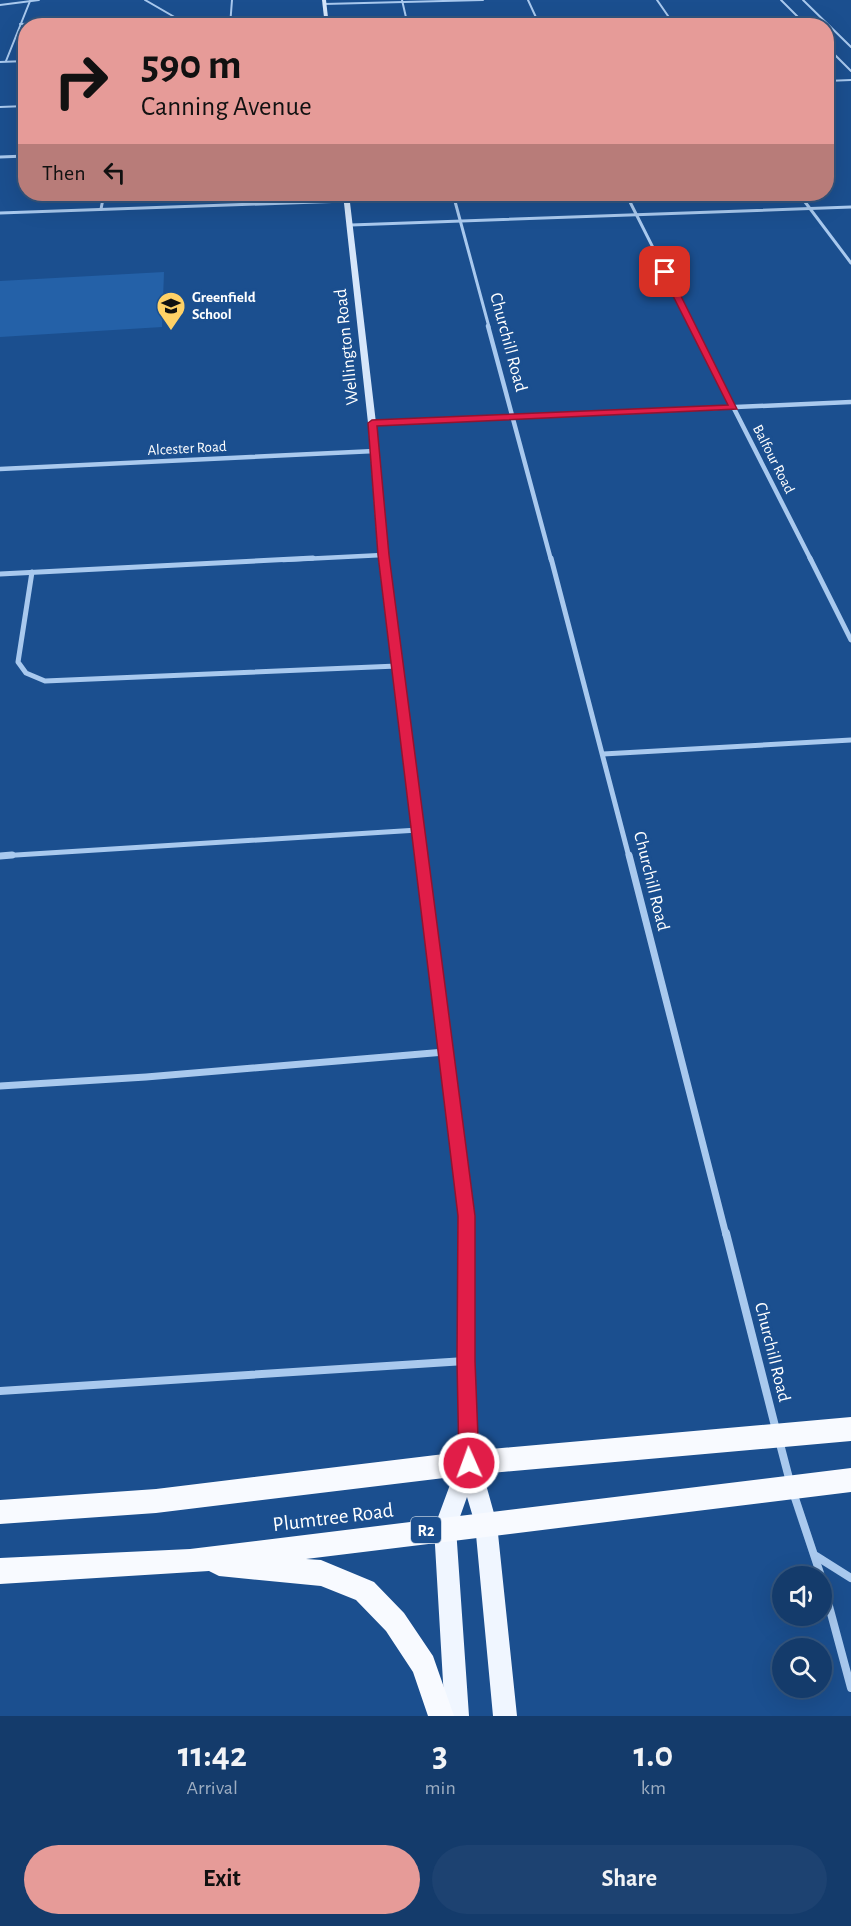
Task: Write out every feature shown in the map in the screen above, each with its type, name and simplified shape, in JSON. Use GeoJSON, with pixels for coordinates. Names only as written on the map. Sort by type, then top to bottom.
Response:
{"type":"FeatureCollection","features":[{"type":"Feature","properties":{"kind":"highway","name":"Plumtree Road"},"geometry":{"type":"LineString","coordinates":[[0,1512],[156,1501],[469,1463],[851,1429]]}},
{"type":"Feature","properties":{"kind":"highway","name":"Plumtree Road"},"geometry":{"type":"LineString","coordinates":[[0,1571],[190,1561],[851,1480]]}},
{"type":"Feature","properties":{"kind":"highway"},"geometry":{"type":"LineString","coordinates":[[190,1561],[321,1573],[365,1591],[394,1622],[424,1665],[441,1716]]}},
{"type":"Feature","properties":{"kind":"main road"},"geometry":{"type":"LineString","coordinates":[[324,2],[326,18]]}},
{"type":"Feature","properties":{"kind":"main road","name":"Wellington Road"},"geometry":{"type":"LineString","coordinates":[[347,201],[375,452],[383,555],[467,1216],[466,1361],[469,1463]]}},
{"type":"Feature","properties":{"kind":"main road"},"geometry":{"type":"LineString","coordinates":[[469,1463],[486,1524],[505,1716]]}},
{"type":"Feature","properties":{"kind":"main road"},"geometry":{"type":"LineString","coordinates":[[457,1716],[445,1528],[469,1463]]}},
{"type":"Feature","properties":{"kind":"street"},"geometry":{"type":"LineString","coordinates":[[0,5],[39,0]]}},
{"type":"Feature","properties":{"kind":"street"},"geometry":{"type":"LineString","coordinates":[[145,0],[176,18]]}},
{"type":"Feature","properties":{"kind":"street"},"geometry":{"type":"LineString","coordinates":[[231,18],[232,0]]}},
{"type":"Feature","properties":{"kind":"street"},"geometry":{"type":"LineString","coordinates":[[324,2],[483,0]]}},
{"type":"Feature","properties":{"kind":"street"},"geometry":{"type":"LineString","coordinates":[[528,0],[536,18]]}},
{"type":"Feature","properties":{"kind":"street"},"geometry":{"type":"LineString","coordinates":[[657,0],[669,18]]}},
{"type":"Feature","properties":{"kind":"street"},"geometry":{"type":"LineString","coordinates":[[781,0],[799,18]]}},
{"type":"Feature","properties":{"kind":"street"},"geometry":{"type":"LineString","coordinates":[[803,0],[821,18]]}},
{"type":"Feature","properties":{"kind":"street"},"geometry":{"type":"LineString","coordinates":[[23,18],[30,1]]}},
{"type":"Feature","properties":{"kind":"street"},"geometry":{"type":"LineString","coordinates":[[403,1],[406,18]]}},
{"type":"Feature","properties":{"kind":"street"},"geometry":{"type":"LineString","coordinates":[[6,62],[18,29]]}},
{"type":"Feature","properties":{"kind":"street"},"geometry":{"type":"LineString","coordinates":[[834,30],[851,47]]}},
{"type":"Feature","properties":{"kind":"street"},"geometry":{"type":"LineString","coordinates":[[834,54],[851,71]]}},
{"type":"Feature","properties":{"kind":"street"},"geometry":{"type":"LineString","coordinates":[[0,62],[18,61]]}},
{"type":"Feature","properties":{"kind":"street"},"geometry":{"type":"LineString","coordinates":[[834,81],[851,80]]}},
{"type":"Feature","properties":{"kind":"street"},"geometry":{"type":"LineString","coordinates":[[0,107],[18,106]]}},
{"type":"Feature","properties":{"kind":"street"},"geometry":{"type":"LineString","coordinates":[[0,157],[18,156]]}},
{"type":"Feature","properties":{"kind":"street"},"geometry":{"type":"LineString","coordinates":[[101,209],[103,201]]}},
{"type":"Feature","properties":{"kind":"street"},"geometry":{"type":"LineString","coordinates":[[0,213],[264,201]]}},
{"type":"Feature","properties":{"kind":"street","name":"Churchill Road"},"geometry":{"type":"LineString","coordinates":[[455,201],[603,754],[791,1486],[819,1566]]}},
{"type":"Feature","properties":{"kind":"street","name":"Balfour Road"},"geometry":{"type":"LineString","coordinates":[[630,201],[851,640]]}},
{"type":"Feature","properties":{"kind":"street"},"geometry":{"type":"LineString","coordinates":[[804,201],[851,263]]}},
{"type":"Feature","properties":{"kind":"street"},"geometry":{"type":"LineString","coordinates":[[351,225],[851,207]]}},
{"type":"Feature","properties":{"kind":"street"},"geometry":{"type":"LineString","coordinates":[[372,423],[851,402]]}},
{"type":"Feature","properties":{"kind":"street","name":"Alcester Road"},"geometry":{"type":"LineString","coordinates":[[0,469],[375,452]]}},
{"type":"Feature","properties":{"kind":"street"},"geometry":{"type":"LineString","coordinates":[[0,574],[383,555]]}},
{"type":"Feature","properties":{"kind":"street"},"geometry":{"type":"LineString","coordinates":[[32,572],[18,662],[26,673],[45,681],[398,666]]}},
{"type":"Feature","properties":{"kind":"street"},"geometry":{"type":"LineString","coordinates":[[603,754],[851,740]]}},
{"type":"Feature","properties":{"kind":"street"},"geometry":{"type":"LineString","coordinates":[[0,856],[419,830]]}},
{"type":"Feature","properties":{"kind":"street"},"geometry":{"type":"LineString","coordinates":[[0,1086],[146,1077],[445,1052]]}},
{"type":"Feature","properties":{"kind":"street"},"geometry":{"type":"LineString","coordinates":[[0,1391],[466,1361]]}},
{"type":"Feature","properties":{"kind":"street"},"geometry":{"type":"LineString","coordinates":[[816,1556],[851,1578]]}},
{"type":"Feature","properties":{"kind":"street","name":"Churchill Road"},"geometry":{"type":"LineString","coordinates":[[832,1616],[851,1688]]}},
{"type":"Feature","properties":{"kind":"shaded area"},"geometry":{"type":"Polygon","coordinates":[[[164,272],[162,327],[0,337],[0,281],[164,272]]]}},
{"type":"Feature","properties":{"kind":"place","name":"Greenfield School"},"geometry":{"type":"Point","coordinates":[171,332]}},
{"type":"Feature","properties":{"kind":"route"},"geometry":{"type":"LineString","coordinates":[[469,1463],[466,1361],[467,1216],[383,555],[372,423],[734,407],[665,272]]}}]}
